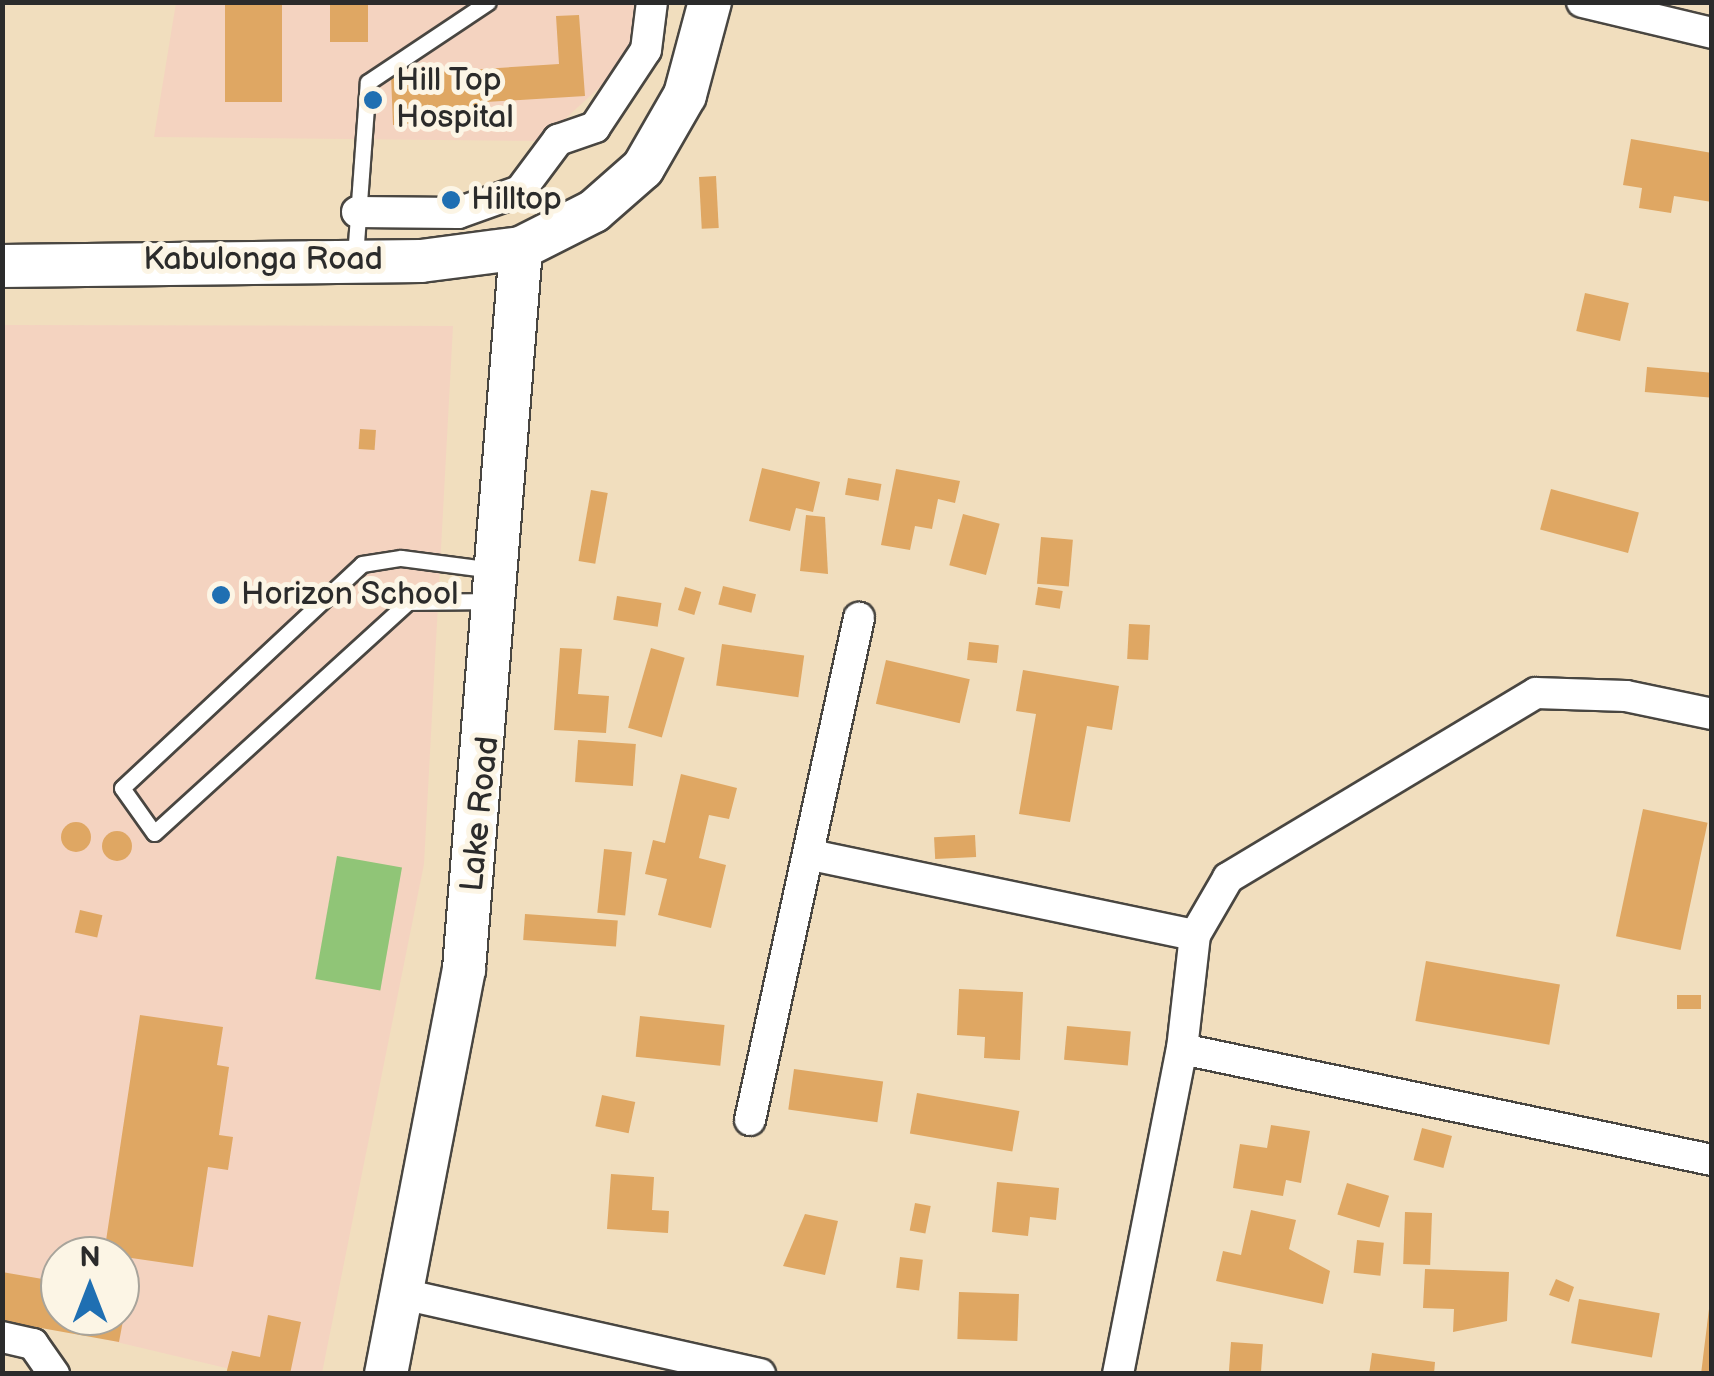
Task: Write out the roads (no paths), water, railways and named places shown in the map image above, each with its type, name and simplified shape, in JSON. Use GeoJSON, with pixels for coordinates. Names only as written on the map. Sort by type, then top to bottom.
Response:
{"type":"FeatureCollection","features":[{"type":"Feature","properties":{"kind":"main road","name":"Kabulonga Road"},"geometry":{"type":"LineString","coordinates":[[2,266],[482,258],[522,248],[594,212],[643,168],[685,95],[710,2]]}},
{"type":"Feature","properties":{"kind":"main road","name":"Lake Road"},"geometry":{"type":"LineString","coordinates":[[386,1374],[464,969],[500,586],[522,248]]}},
{"type":"Feature","properties":{"kind":"street"},"geometry":{"type":"LineString","coordinates":[[357,212],[458,213],[520,191],[558,140],[595,127],[646,50],[652,2]]}},
{"type":"Feature","properties":{"kind":"street"},"geometry":{"type":"LineString","coordinates":[[1582,2],[1712,33]]}},
{"type":"Feature","properties":{"kind":"street"},"geometry":{"type":"LineString","coordinates":[[750,1120],[811,855],[859,618]]}},
{"type":"Feature","properties":{"kind":"street"},"geometry":{"type":"LineString","coordinates":[[1118,1374],[1182,1049],[1194,935],[1209,899],[1252,859],[1536,694],[1626,696],[1712,714]]}},
{"type":"Feature","properties":{"kind":"street"},"geometry":{"type":"LineString","coordinates":[[811,855],[1194,935]]}},
{"type":"Feature","properties":{"kind":"street"},"geometry":{"type":"LineString","coordinates":[[1182,1049],[1712,1160]]}},
{"type":"Feature","properties":{"kind":"street"},"geometry":{"type":"LineString","coordinates":[[402,1294],[760,1374]]}},
{"type":"Feature","properties":{"kind":"street"},"geometry":{"type":"LineString","coordinates":[[2,1337],[33,1344],[54,1374]]}},
{"type":"Feature","properties":{"kind":"lane"},"geometry":{"type":"LineString","coordinates":[[355,260],[368,82],[488,2]]}},
{"type":"Feature","properties":{"kind":"lane"},"geometry":{"type":"LineString","coordinates":[[401,558],[500,586],[408,602],[154,834],[122,788],[362,564],[401,558]]}},
{"type":"Feature","properties":{"kind":"place","name":"Hill Top Hospital"},"geometry":{"type":"Point","coordinates":[373,100]}},
{"type":"Feature","properties":{"kind":"place","name":"Hilltop"},"geometry":{"type":"Point","coordinates":[451,200]}},
{"type":"Feature","properties":{"kind":"place","name":"Horizon School"},"geometry":{"type":"Point","coordinates":[221,595]}}]}
